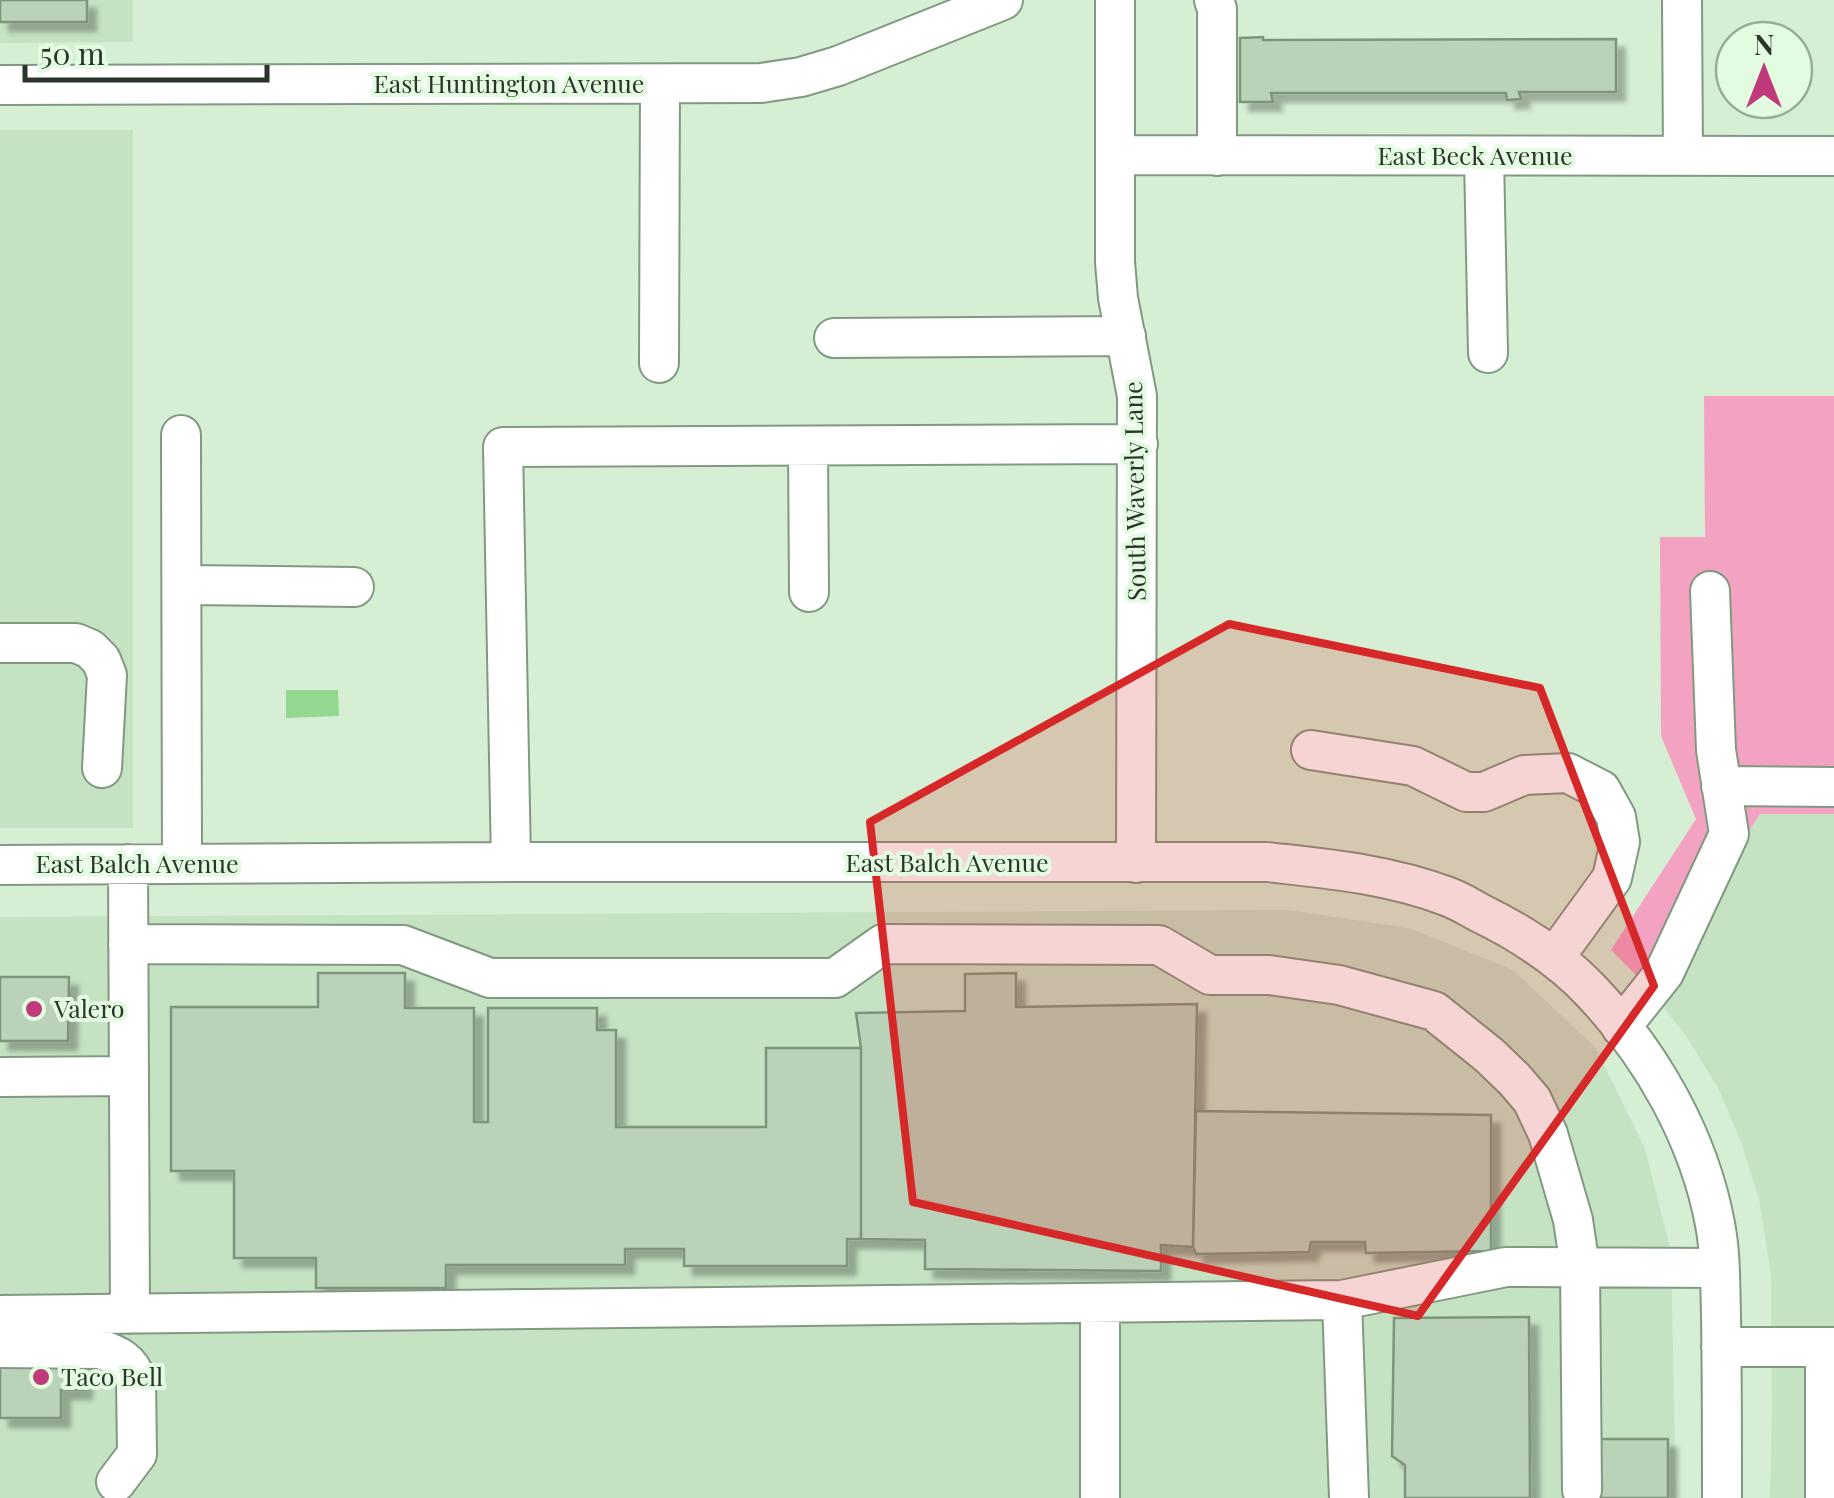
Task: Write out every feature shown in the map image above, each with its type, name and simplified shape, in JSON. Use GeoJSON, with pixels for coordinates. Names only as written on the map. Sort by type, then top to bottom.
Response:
{"type":"FeatureCollection","features":[{"type":"Feature","properties":{"kind":"street","name":"East Huntington Avenue"},"geometry":{"type":"LineString","coordinates":[[0,85],[762,82],[801,77],[838,66],[1004,0]]}},
{"type":"Feature","properties":{"kind":"street","name":"South Waverly Lane"},"geometry":{"type":"LineString","coordinates":[[1116,0],[1114,262],[1138,396],[1136,863]]}},
{"type":"Feature","properties":{"kind":"street"},"geometry":{"type":"LineString","coordinates":[[1214,0],[1217,156]]}},
{"type":"Feature","properties":{"kind":"street"},"geometry":{"type":"LineString","coordinates":[[1682,0],[1683,156]]}},
{"type":"Feature","properties":{"kind":"street"},"geometry":{"type":"LineString","coordinates":[[659,363],[660,84]]}},
{"type":"Feature","properties":{"kind":"street","name":"East Beck Avenue"},"geometry":{"type":"LineString","coordinates":[[1116,156],[1834,156]]}},
{"type":"Feature","properties":{"kind":"street"},"geometry":{"type":"LineString","coordinates":[[1484,157],[1488,353]]}},
{"type":"Feature","properties":{"kind":"street"},"geometry":{"type":"LineString","coordinates":[[834,338],[1126,336]]}},
{"type":"Feature","properties":{"kind":"street"},"geometry":{"type":"LineString","coordinates":[[181,436],[182,864]]}},
{"type":"Feature","properties":{"kind":"street"},"geometry":{"type":"LineString","coordinates":[[511,862],[503,447],[1138,444]]}},
{"type":"Feature","properties":{"kind":"street"},"geometry":{"type":"LineString","coordinates":[[808,447],[809,592]]}},
{"type":"Feature","properties":{"kind":"street"},"geometry":{"type":"LineString","coordinates":[[182,584],[354,587]]}},
{"type":"Feature","properties":{"kind":"street"},"geometry":{"type":"LineString","coordinates":[[1621,1028],[1664,973],[1729,834],[1716,750],[1710,592]]}},
{"type":"Feature","properties":{"kind":"street"},"geometry":{"type":"LineString","coordinates":[[0,643],[76,644],[90,649],[101,660],[107,674],[102,768]]}},
{"type":"Feature","properties":{"kind":"street"},"geometry":{"type":"LineString","coordinates":[[1312,750],[1413,766],[1466,792],[1484,792],[1524,775],[1568,773],[1601,790],[1616,817],[1620,842],[1612,878],[1554,958]]}},
{"type":"Feature","properties":{"kind":"street"},"geometry":{"type":"LineString","coordinates":[[1722,786],[1834,787]]}},
{"type":"Feature","properties":{"kind":"street","name":"East Balch Avenue"},"geometry":{"type":"LineString","coordinates":[[0,865],[1267,862],[1364,872],[1448,896],[1516,931],[1591,991],[1658,1076],[1686,1133],[1716,1226],[1722,1346],[1722,1498]]}},
{"type":"Feature","properties":{"kind":"street"},"geometry":{"type":"LineString","coordinates":[[128,864],[130,1314]]}},
{"type":"Feature","properties":{"kind":"street"},"geometry":{"type":"LineString","coordinates":[[128,944],[403,945],[490,978],[835,978],[883,944],[1158,946],[1210,975],[1269,976],[1340,984],[1434,1011],[1514,1079],[1532,1100],[1548,1134],[1572,1220],[1580,1267],[1582,1490]]}},
{"type":"Feature","properties":{"kind":"street"},"geometry":{"type":"LineString","coordinates":[[0,1077],[129,1076]]}},
{"type":"Feature","properties":{"kind":"street"},"geometry":{"type":"LineString","coordinates":[[0,1315],[1342,1300],[1506,1267],[1719,1268]]}},
{"type":"Feature","properties":{"kind":"street"},"geometry":{"type":"LineString","coordinates":[[1342,1300],[1349,1498]]}},
{"type":"Feature","properties":{"kind":"street"},"geometry":{"type":"LineString","coordinates":[[1100,1302],[1100,1498]]}},
{"type":"Feature","properties":{"kind":"street"},"geometry":{"type":"LineString","coordinates":[[1722,1346],[1829,1346],[1825,1498]]}},
{"type":"Feature","properties":{"kind":"street"},"geometry":{"type":"LineString","coordinates":[[0,1348],[100,1349],[116,1354],[132,1368],[136,1379],[137,1454],[116,1482]]}},
{"type":"Feature","properties":{"kind":"highlighted area"},"geometry":{"type":"Polygon","coordinates":[[[1229,624],[1540,688],[1654,986],[1418,1316],[913,1202],[870,822],[1229,624]]]}},
{"type":"Feature","properties":{"kind":"shaded area"},"geometry":{"type":"Polygon","coordinates":[[[0,0],[133,0],[133,42],[0,43],[0,0]]]}},
{"type":"Feature","properties":{"kind":"shaded area"},"geometry":{"type":"Polygon","coordinates":[[[0,130],[133,130],[133,828],[0,828],[0,130]]]}},
{"type":"Feature","properties":{"kind":"shaded area"},"geometry":{"type":"Polygon","coordinates":[[[1704,396],[1834,396],[1834,814],[1760,814],[1647,986],[1611,950],[1696,819],[1661,736],[1660,537],[1705,537],[1704,396]]]}},
{"type":"Feature","properties":{"kind":"shaded area"},"geometry":{"type":"Polygon","coordinates":[[[286,690],[338,690],[339,716],[286,718],[286,690]]]}},
{"type":"Feature","properties":{"kind":"shaded area"},"geometry":{"type":"Polygon","coordinates":[[[1760,814],[1834,814],[1834,1498],[1770,1498],[1771,1276],[1759,1199],[1718,1088],[1687,1037],[1647,986],[1760,814]]]}},
{"type":"Feature","properties":{"kind":"shaded area"},"geometry":{"type":"Polygon","coordinates":[[[1288,910],[1409,928],[1513,970],[1596,1048],[1645,1149],[1671,1252],[1676,1498],[0,1498],[0,917],[1288,910]]]}},
{"type":"Feature","properties":{"kind":"building"},"geometry":{"type":"Polygon","coordinates":[[[0,0],[87,0],[87,22],[0,22],[0,0]]]}},
{"type":"Feature","properties":{"kind":"building"},"geometry":{"type":"Polygon","coordinates":[[[1240,38],[1616,39],[1616,92],[1519,92],[1521,99],[1507,100],[1506,93],[1271,93],[1273,102],[1240,102],[1240,38]]]}},
{"type":"Feature","properties":{"kind":"building"},"geometry":{"type":"Polygon","coordinates":[[[318,973],[405,973],[405,1008],[474,1008],[474,1122],[488,1122],[488,1008],[597,1008],[597,1030],[616,1030],[616,1127],[766,1127],[766,1048],[861,1048],[861,1239],[847,1239],[847,1266],[684,1266],[684,1249],[625,1249],[625,1265],[446,1265],[446,1288],[316,1288],[316,1258],[234,1258],[234,1171],[171,1171],[171,1007],[318,1007],[318,973]]]}},
{"type":"Feature","properties":{"kind":"building"},"geometry":{"type":"Polygon","coordinates":[[[1016,973],[1016,1007],[1197,1004],[1193,1247],[1161,1245],[1161,1271],[925,1269],[925,1240],[861,1239],[861,1048],[856,1013],[965,1011],[965,974],[1016,973]]]}},
{"type":"Feature","properties":{"kind":"building","name":"Valero"},"geometry":{"type":"Polygon","coordinates":[[[0,977],[69,977],[68,1041],[0,1041],[0,977]]]}},
{"type":"Feature","properties":{"kind":"building"},"geometry":{"type":"Polygon","coordinates":[[[1196,1111],[1491,1115],[1491,1251],[1366,1253],[1365,1242],[1311,1242],[1309,1252],[1196,1254],[1196,1111]]]}},
{"type":"Feature","properties":{"kind":"building"},"geometry":{"type":"Polygon","coordinates":[[[1529,1317],[1530,1498],[1405,1498],[1405,1465],[1392,1456],[1394,1318],[1529,1317]]]}},
{"type":"Feature","properties":{"kind":"building","name":"Taco Bell"},"geometry":{"type":"Polygon","coordinates":[[[0,1360],[83,1364],[83,1390],[61,1390],[61,1418],[0,1418],[0,1360]]]}},
{"type":"Feature","properties":{"kind":"building"},"geometry":{"type":"Polygon","coordinates":[[[1601,1439],[1668,1439],[1668,1498],[1600,1498],[1601,1439]]]}},
{"type":"Feature","properties":{"kind":"place","name":"Valero"},"geometry":{"type":"Point","coordinates":[34,1009]}},
{"type":"Feature","properties":{"kind":"place","name":"Taco Bell"},"geometry":{"type":"Point","coordinates":[41,1377]}}]}
